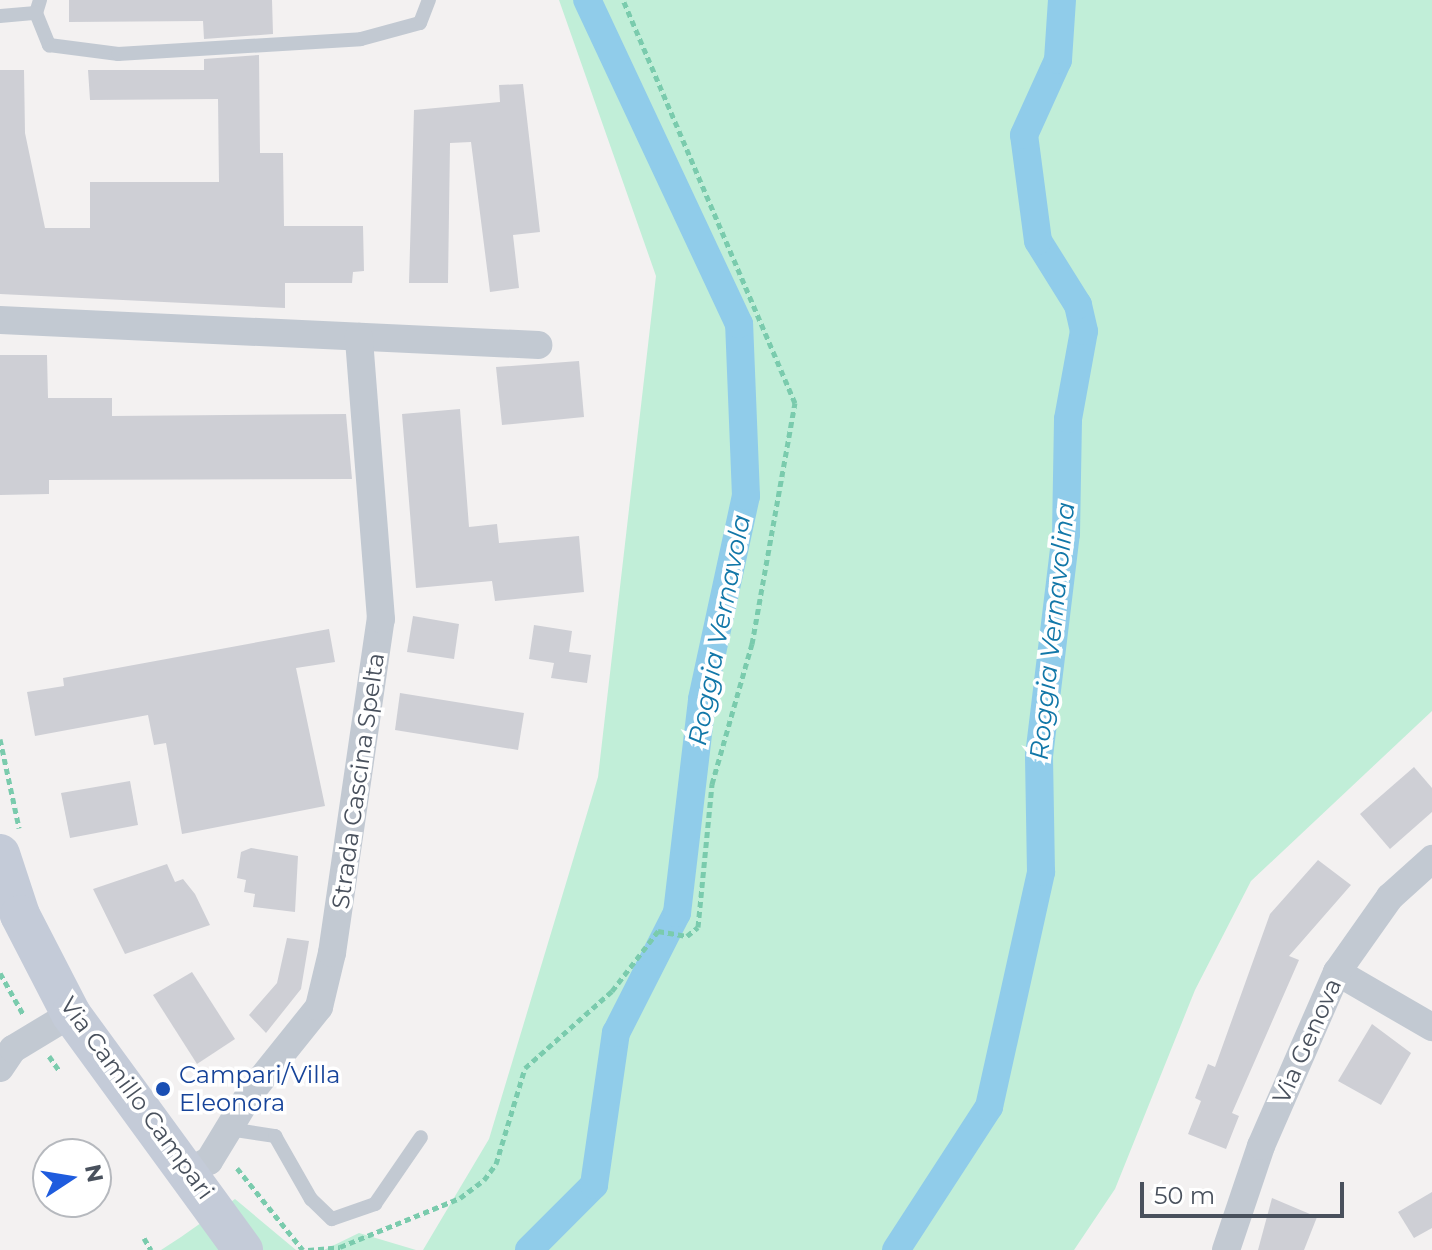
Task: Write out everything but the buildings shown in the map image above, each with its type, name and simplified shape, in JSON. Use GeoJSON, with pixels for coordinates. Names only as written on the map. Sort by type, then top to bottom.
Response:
{"type":"FeatureCollection","features":[{"type":"Feature","properties":{"kind":"street"},"geometry":{"type":"LineString","coordinates":[[0,320],[538,345]]}},
{"type":"Feature","properties":{"kind":"street","name":"Strada Cascina Spelta"},"geometry":{"type":"LineString","coordinates":[[197,1167],[319,1007],[332,953],[381,619],[359,337]]}},
{"type":"Feature","properties":{"kind":"street","name":"Via Camillo Campari"},"geometry":{"type":"LineString","coordinates":[[12,847],[20,915],[71,1014],[197,1167],[217,1209],[243,1250]]}},
{"type":"Feature","properties":{"kind":"street","name":"Via Genova"},"geometry":{"type":"LineString","coordinates":[[1226,1250],[1261,1146],[1337,972],[1390,897],[1432,859]]}},
{"type":"Feature","properties":{"kind":"street"},"geometry":{"type":"LineString","coordinates":[[1337,972],[1432,1027]]}},
{"type":"Feature","properties":{"kind":"street"},"geometry":{"type":"LineString","coordinates":[[0,1068],[13,1049],[71,1014]]}},
{"type":"Feature","properties":{"kind":"lane"},"geometry":{"type":"LineString","coordinates":[[0,16],[38,7],[49,45],[118,54],[361,39],[420,23],[429,0]]}},
{"type":"Feature","properties":{"kind":"lane"},"geometry":{"type":"LineString","coordinates":[[228,1129],[275,1136],[311,1199],[332,1219],[375,1204],[421,1137]]}},
{"type":"Feature","properties":{"kind":"path"},"geometry":{"type":"LineString","coordinates":[[197,1167],[245,1169],[305,1250],[340,1247],[460,1198],[484,1180],[496,1164],[525,1068],[612,991],[658,931],[687,936],[698,927],[712,784],[752,644],[795,403],[623,0]]}},
{"type":"Feature","properties":{"kind":"path"},"geometry":{"type":"LineString","coordinates":[[0,739],[12,847]]}},
{"type":"Feature","properties":{"kind":"path"},"geometry":{"type":"LineString","coordinates":[[144,1238],[151,1250]]}},
{"type":"Feature","properties":{"kind":"green space"},"geometry":{"type":"Polygon","coordinates":[[[559,0],[1432,0],[1432,711],[1251,881],[1195,990],[1115,1189],[1074,1250],[423,1250],[489,1139],[598,777],[656,276],[559,0]]]}},
{"type":"Feature","properties":{"kind":"green space"},"geometry":{"type":"Polygon","coordinates":[[[235,1199],[296,1250],[161,1250],[181,1237],[235,1199]]]}},
{"type":"Feature","properties":{"kind":"green space"},"geometry":{"type":"Polygon","coordinates":[[[359,1233],[416,1250],[324,1250],[359,1233]]]}},
{"type":"Feature","properties":{"kind":"waterway","name":"Roggia Vernavola"},"geometry":{"type":"LineString","coordinates":[[529,1250],[594,1185],[616,1033],[677,913],[702,699],[746,496],[739,324],[587,0]]}},
{"type":"Feature","properties":{"kind":"waterway","name":"Roggia Vernavolina"},"geometry":{"type":"LineString","coordinates":[[896,1250],[989,1107],[1041,872],[1039,756],[1066,534],[1068,419],[1084,331],[1078,305],[1038,241],[1024,135],[1058,60],[1062,0]]}},
{"type":"Feature","properties":{"kind":"place","name":"Campari/Villa Eleonora"},"geometry":{"type":"Point","coordinates":[163,1089]}}]}
